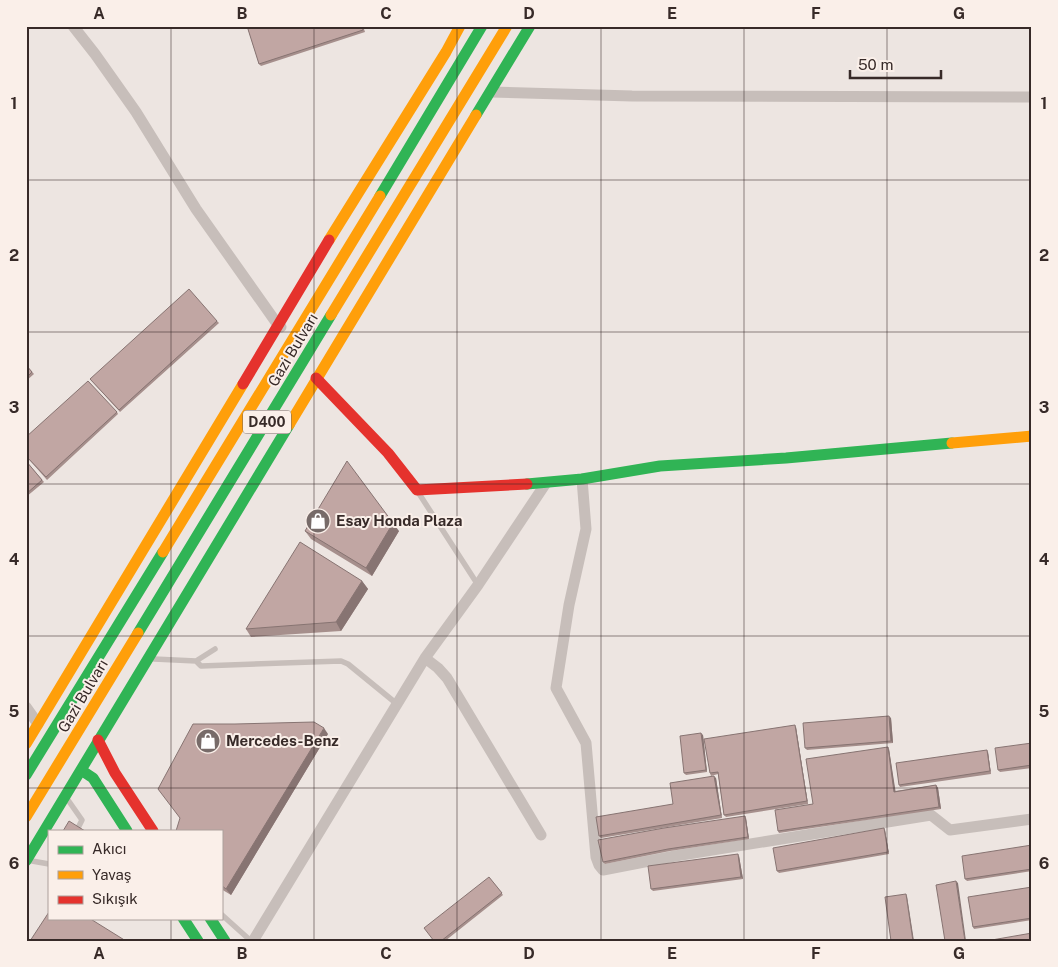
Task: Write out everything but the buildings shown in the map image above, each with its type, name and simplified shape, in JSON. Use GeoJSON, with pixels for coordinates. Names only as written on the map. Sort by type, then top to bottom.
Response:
{"type":"FeatureCollection","features":[{"type":"Feature","properties":{"kind":"main road"},"geometry":{"type":"LineString","coordinates":[[26,744],[460,26]]}},
{"type":"Feature","properties":{"kind":"main road","name":"Gazi Bulvarı"},"geometry":{"type":"LineString","coordinates":[[26,775],[482,26]]}},
{"type":"Feature","properties":{"kind":"main road","name":"Gazi Bulvarı"},"geometry":{"type":"LineString","coordinates":[[26,817],[507,26]]}},
{"type":"Feature","properties":{"kind":"main road"},"geometry":{"type":"LineString","coordinates":[[27,861],[316,378],[530,26]]}},
{"type":"Feature","properties":{"kind":"main road"},"geometry":{"type":"LineString","coordinates":[[316,378],[388,453],[417,490],[546,482],[660,466],[786,458],[1032,436]]}},
{"type":"Feature","properties":{"kind":"main road"},"geometry":{"type":"LineString","coordinates":[[98,740],[115,773],[152,830]]}},
{"type":"Feature","properties":{"kind":"main road"},"geometry":{"type":"LineString","coordinates":[[81,770],[93,778],[126,830]]}},
{"type":"Feature","properties":{"kind":"main road"},"geometry":{"type":"LineString","coordinates":[[185,920],[198,941]]}},
{"type":"Feature","properties":{"kind":"main road"},"geometry":{"type":"LineString","coordinates":[[211,920],[225,941]]}},
{"type":"Feature","properties":{"kind":"street"},"geometry":{"type":"LineString","coordinates":[[73,26],[96,54],[136,112],[196,209],[278,325],[295,336]]}},
{"type":"Feature","properties":{"kind":"street"},"geometry":{"type":"LineString","coordinates":[[491,92],[632,96],[1032,97]]}},
{"type":"Feature","properties":{"kind":"street"},"geometry":{"type":"LineString","coordinates":[[582,478],[586,529],[569,605],[556,688],[586,743],[596,857],[603,870],[675,856],[931,816],[950,830],[1032,820]]}},
{"type":"Feature","properties":{"kind":"street"},"geometry":{"type":"LineString","coordinates":[[252,941],[425,658],[478,585],[546,482]]}},
{"type":"Feature","properties":{"kind":"street"},"geometry":{"type":"LineString","coordinates":[[425,658],[447,678],[541,835]]}},
{"type":"Feature","properties":{"kind":"street"},"geometry":{"type":"LineString","coordinates":[[26,707],[38,724]]}},
{"type":"Feature","properties":{"kind":"lane"},"geometry":{"type":"LineString","coordinates":[[417,490],[478,585]]}},
{"type":"Feature","properties":{"kind":"lane"},"geometry":{"type":"LineString","coordinates":[[147,659],[196,661],[215,649]]}},
{"type":"Feature","properties":{"kind":"lane"},"geometry":{"type":"LineString","coordinates":[[196,661],[202,666],[341,661],[348,664],[397,704]]}},
{"type":"Feature","properties":{"kind":"lane"},"geometry":{"type":"LineString","coordinates":[[66,796],[82,820],[78,828]]}},
{"type":"Feature","properties":{"kind":"lane"},"geometry":{"type":"LineString","coordinates":[[27,861],[48,864]]}},
{"type":"Feature","properties":{"kind":"lane"},"geometry":{"type":"LineString","coordinates":[[222,915],[252,941]]}},
{"type":"Feature","properties":{"kind":"traffic: fast"},"geometry":{"type":"LineString","coordinates":[[380,196],[482,26]]}},
{"type":"Feature","properties":{"kind":"traffic: fast"},"geometry":{"type":"LineString","coordinates":[[476,115],[530,26]]}},
{"type":"Feature","properties":{"kind":"traffic: fast"},"geometry":{"type":"LineString","coordinates":[[138,633],[331,315]]}},
{"type":"Feature","properties":{"kind":"traffic: fast"},"geometry":{"type":"LineString","coordinates":[[26,861],[289,425]]}},
{"type":"Feature","properties":{"kind":"traffic: fast"},"geometry":{"type":"LineString","coordinates":[[527,484],[582,479],[660,466],[786,458],[952,443]]}},
{"type":"Feature","properties":{"kind":"traffic: fast"},"geometry":{"type":"LineString","coordinates":[[26,775],[163,552]]}},
{"type":"Feature","properties":{"kind":"traffic: fast"},"geometry":{"type":"LineString","coordinates":[[81,770],[93,778],[126,830]]}},
{"type":"Feature","properties":{"kind":"traffic: fast"},"geometry":{"type":"LineString","coordinates":[[184,920],[198,941]]}},
{"type":"Feature","properties":{"kind":"traffic: fast"},"geometry":{"type":"LineString","coordinates":[[211,920],[225,941]]}},
{"type":"Feature","properties":{"kind":"traffic: slow"},"geometry":{"type":"LineString","coordinates":[[329,240],[446,52],[460,26]]}},
{"type":"Feature","properties":{"kind":"traffic: slow"},"geometry":{"type":"LineString","coordinates":[[331,315],[507,26]]}},
{"type":"Feature","properties":{"kind":"traffic: slow"},"geometry":{"type":"LineString","coordinates":[[289,425],[476,115]]}},
{"type":"Feature","properties":{"kind":"traffic: slow"},"geometry":{"type":"LineString","coordinates":[[163,552],[380,196]]}},
{"type":"Feature","properties":{"kind":"traffic: slow"},"geometry":{"type":"LineString","coordinates":[[26,744],[243,384]]}},
{"type":"Feature","properties":{"kind":"traffic: slow"},"geometry":{"type":"LineString","coordinates":[[952,443],[1032,436]]}},
{"type":"Feature","properties":{"kind":"traffic: slow"},"geometry":{"type":"LineString","coordinates":[[26,817],[138,633]]}},
{"type":"Feature","properties":{"kind":"traffic: jam"},"geometry":{"type":"LineString","coordinates":[[243,384],[329,240]]}},
{"type":"Feature","properties":{"kind":"traffic: jam"},"geometry":{"type":"LineString","coordinates":[[316,378],[388,453],[417,490],[527,484]]}},
{"type":"Feature","properties":{"kind":"traffic: jam"},"geometry":{"type":"LineString","coordinates":[[98,740],[115,773],[152,830]]}},
{"type":"Feature","properties":{"kind":"place","name":"Esay Honda Plaza"},"geometry":{"type":"Point","coordinates":[318,521]}},
{"type":"Feature","properties":{"kind":"place","name":"Mercedes-Benz"},"geometry":{"type":"Point","coordinates":[208,741]}}]}
